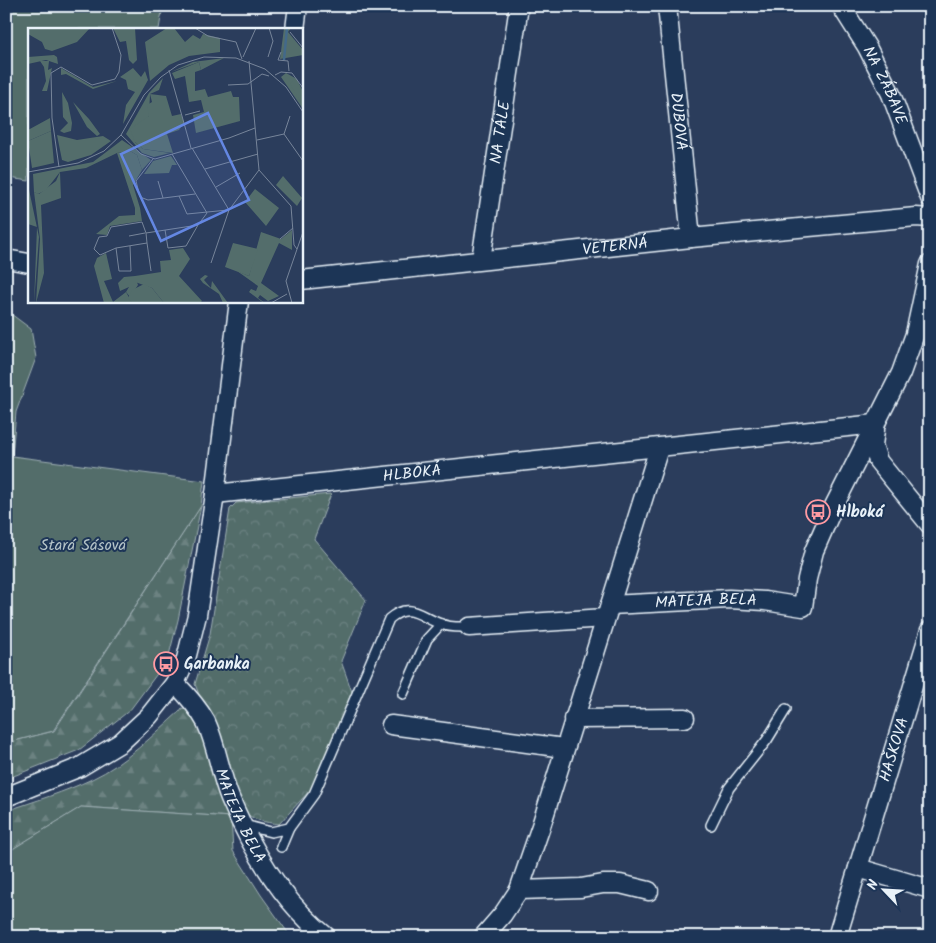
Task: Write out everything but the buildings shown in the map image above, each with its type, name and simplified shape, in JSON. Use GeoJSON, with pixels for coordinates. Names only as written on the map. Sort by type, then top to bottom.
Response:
{"type":"FeatureCollection","features":[{"type":"Feature","properties":{"kind":"street"},"geometry":{"type":"LineString","coordinates":[[295,28],[298,6]]}},
{"type":"Feature","properties":{"kind":"street","name":"NA TÁLE"},"geometry":{"type":"LineString","coordinates":[[481,260],[518,6]]}},
{"type":"Feature","properties":{"kind":"street","name":"DUBOVÁ"},"geometry":{"type":"LineString","coordinates":[[666,6],[690,238]]}},
{"type":"Feature","properties":{"kind":"street","name":"NA ZÁBAVE"},"geometry":{"type":"LineString","coordinates":[[841,6],[891,94],[930,198]]}},
{"type":"Feature","properties":{"kind":"street","name":"VETERNÁ"},"geometry":{"type":"LineString","coordinates":[[302,280],[690,238],[916,216],[930,218]]}},
{"type":"Feature","properties":{"kind":"street"},"geometry":{"type":"LineString","coordinates":[[6,259],[28,263]]}},
{"type":"Feature","properties":{"kind":"street"},"geometry":{"type":"LineString","coordinates":[[930,264],[916,334],[901,373],[876,424],[873,446],[878,462],[930,525]]}},
{"type":"Feature","properties":{"kind":"street"},"geometry":{"type":"LineString","coordinates":[[6,797],[80,767],[120,742],[149,716],[176,683],[186,659],[197,615],[215,494],[239,302]]}},
{"type":"Feature","properties":{"kind":"street","name":"HLBOKÁ"},"geometry":{"type":"LineString","coordinates":[[215,494],[876,424]]}},
{"type":"Feature","properties":{"kind":"street","name":"MATEJA BELA"},"geometry":{"type":"LineString","coordinates":[[469,628],[729,599],[765,601],[803,607],[814,551],[832,510],[876,424]]}},
{"type":"Feature","properties":{"kind":"street"},"geometry":{"type":"LineString","coordinates":[[483,937],[503,914],[519,890],[541,826],[659,448]]}},
{"type":"Feature","properties":{"kind":"street","name":"HAŠKOVA"},"geometry":{"type":"LineString","coordinates":[[837,937],[930,630]]}},
{"type":"Feature","properties":{"kind":"street","name":"MATEJA BELA"},"geometry":{"type":"LineString","coordinates":[[176,683],[192,701],[206,722],[230,797],[270,874],[307,921],[327,937]]}},
{"type":"Feature","properties":{"kind":"street"},"geometry":{"type":"LineString","coordinates":[[573,719],[685,718]]}},
{"type":"Feature","properties":{"kind":"street"},"geometry":{"type":"LineString","coordinates":[[391,725],[564,748]]}},
{"type":"Feature","properties":{"kind":"street"},"geometry":{"type":"LineString","coordinates":[[858,868],[930,888]]}},
{"type":"Feature","properties":{"kind":"street"},"geometry":{"type":"LineString","coordinates":[[519,890],[581,888],[603,884],[620,884],[649,891]]}},
{"type":"Feature","properties":{"kind":"lane"},"geometry":{"type":"LineString","coordinates":[[281,847],[289,828],[314,794],[322,778],[389,618],[397,612],[409,610],[422,614],[441,624],[469,628]]}},
{"type":"Feature","properties":{"kind":"lane"},"geometry":{"type":"LineString","coordinates":[[403,694],[427,640],[441,624]]}},
{"type":"Feature","properties":{"kind":"lane"},"geometry":{"type":"LineString","coordinates":[[711,825],[729,788],[767,740],[786,709]]}},
{"type":"Feature","properties":{"kind":"lane"},"geometry":{"type":"LineString","coordinates":[[244,825],[271,832],[289,828]]}},
{"type":"Feature","properties":{"kind":"green space"},"geometry":{"type":"Polygon","coordinates":[[[6,6],[163,6],[159,28],[28,28],[28,181],[9,178],[12,159],[6,158],[6,6]]]}},
{"type":"Feature","properties":{"kind":"green space"},"geometry":{"type":"Polygon","coordinates":[[[918,6],[930,6],[930,29],[918,6]]]}},
{"type":"Feature","properties":{"kind":"green space","name":"Stará Sásová"},"geometry":{"type":"Polygon","coordinates":[[[6,309],[31,329],[36,358],[16,412],[12,456],[204,481],[201,506],[53,731],[6,743],[6,309]]]}},
{"type":"Feature","properties":{"kind":"green space"},"geometry":{"type":"Polygon","coordinates":[[[331,494],[314,539],[366,600],[341,661],[352,692],[312,788],[279,824],[264,822],[251,817],[243,810],[195,684],[210,634],[230,509],[236,503],[331,494]]]}},
{"type":"Feature","properties":{"kind":"green space"},"geometry":{"type":"Polygon","coordinates":[[[201,506],[178,620],[168,659],[130,710],[79,750],[6,779],[6,743],[54,731],[201,506]]]}},
{"type":"Feature","properties":{"kind":"green space"},"geometry":{"type":"Polygon","coordinates":[[[182,708],[188,711],[202,729],[231,817],[81,807],[11,850],[6,868],[6,811],[71,788],[92,779],[116,765],[139,748],[182,708]]]}},
{"type":"Feature","properties":{"kind":"green space"},"geometry":{"type":"Polygon","coordinates":[[[81,807],[231,817],[233,851],[291,937],[6,937],[6,868],[11,850],[81,807]]]}},
{"type":"Feature","properties":{"kind":"place","name":"Hlboká"},"geometry":{"type":"Point","coordinates":[818,512]}},
{"type":"Feature","properties":{"kind":"place","name":"Garbanka"},"geometry":{"type":"Point","coordinates":[166,664]}}]}
